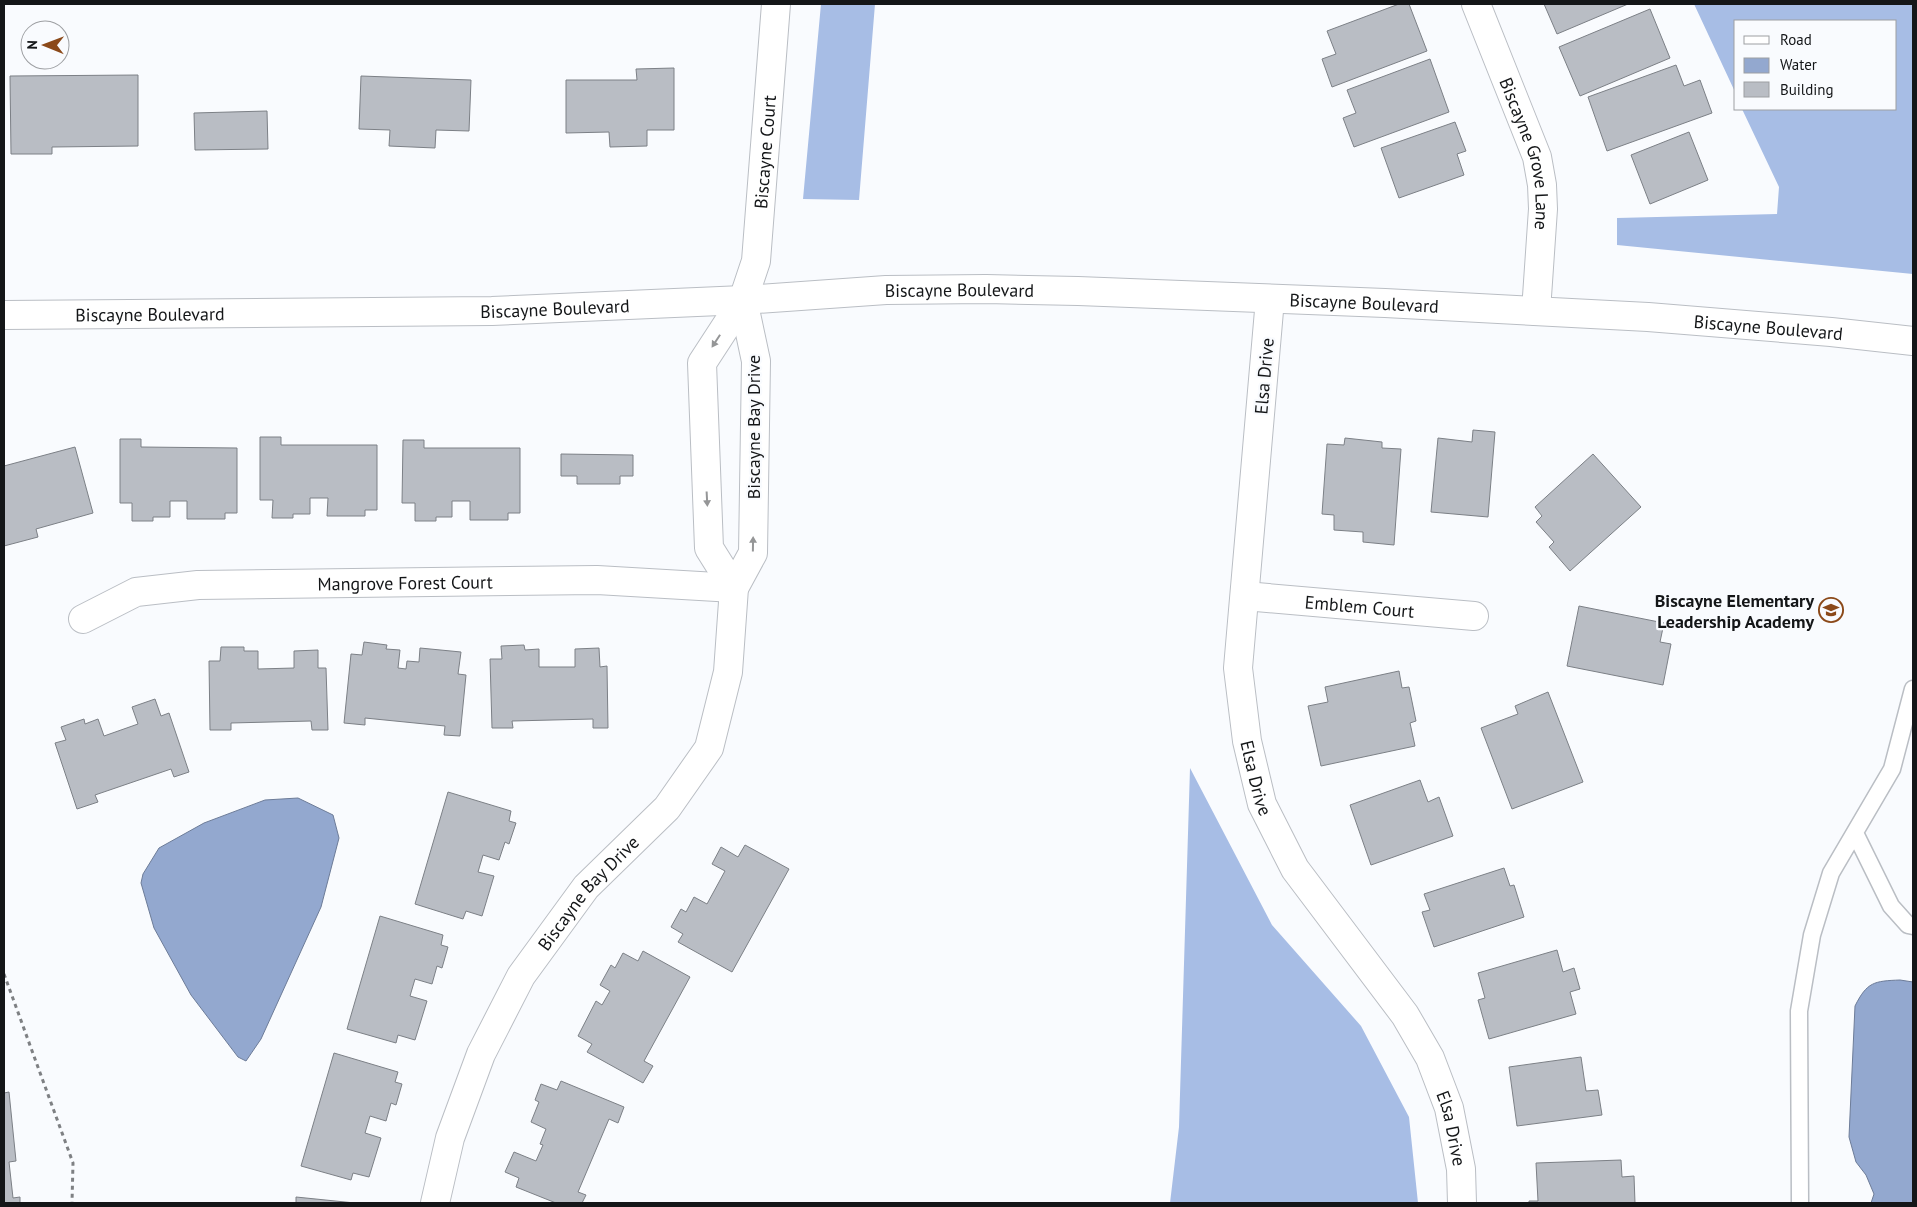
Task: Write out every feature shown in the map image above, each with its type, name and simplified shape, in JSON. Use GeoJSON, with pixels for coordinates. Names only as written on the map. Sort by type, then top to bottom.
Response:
{"type":"FeatureCollection","features":[{"type":"Feature","properties":{"kind":"street","name":"Biscayne Court"},"geometry":{"type":"LineString","coordinates":[[743,300],[756,261],[776,4]]}},
{"type":"Feature","properties":{"kind":"street","name":"Biscayne Grove Lane"},"geometry":{"type":"LineString","coordinates":[[1476,4],[1536,157],[1542,185],[1543,209],[1536,311]]}},
{"type":"Feature","properties":{"kind":"street","name":"Biscayne Boulevard"},"geometry":{"type":"LineString","coordinates":[[4,315],[492,311],[743,300],[886,290],[1078,290],[1648,316],[1913,341]]}},
{"type":"Feature","properties":{"kind":"street","name":"Elsa Drive"},"geometry":{"type":"LineString","coordinates":[[1270,299],[1238,668],[1247,741],[1262,804],[1295,869],[1405,1015],[1430,1058],[1450,1108],[1461,1169],[1462,1203]]}},
{"type":"Feature","properties":{"kind":"street"},"geometry":{"type":"LineString","coordinates":[[734,588],[709,548],[702,363],[743,300]]}},
{"type":"Feature","properties":{"kind":"street","name":"Biscayne Bay Drive"},"geometry":{"type":"LineString","coordinates":[[435,1203],[450,1138],[481,1054],[521,976],[586,887],[667,808],[709,748],[728,672],[734,588],[753,554],[756,361],[743,300]]}},
{"type":"Feature","properties":{"kind":"street","name":"Mangrove Forest Court"},"geometry":{"type":"LineString","coordinates":[[83,619],[136,592],[198,585],[596,580],[734,588]]}},
{"type":"Feature","properties":{"kind":"street","name":"Emblem Court"},"geometry":{"type":"LineString","coordinates":[[1244,596],[1474,616]]}},
{"type":"Feature","properties":{"kind":"lane"},"geometry":{"type":"LineString","coordinates":[[1800,1203],[1799,1011],[1812,935],[1832,873],[1892,769],[1913,689]]}},
{"type":"Feature","properties":{"kind":"lane"},"geometry":{"type":"LineString","coordinates":[[1855,833],[1890,906],[1908,925],[1913,926]]}},
{"type":"Feature","properties":{"kind":"path"},"geometry":{"type":"LineString","coordinates":[[4,974],[73,1163],[72,1203]]}},
{"type":"Feature","properties":{"kind":"shaded area"},"geometry":{"type":"Polygon","coordinates":[[[821,4],[875,4],[859,200],[803,199],[821,4]]]}},
{"type":"Feature","properties":{"kind":"shaded area"},"geometry":{"type":"Polygon","coordinates":[[[1694,4],[1913,4],[1913,274],[1617,245],[1617,218],[1777,214],[1779,187],[1742,110],[1897,110],[1897,20],[1734,20],[1734,90],[1694,4]]]}},
{"type":"Feature","properties":{"kind":"shaded area"},"geometry":{"type":"Polygon","coordinates":[[[1190,768],[1272,925],[1361,1026],[1409,1117],[1418,1203],[1170,1203],[1179,1127],[1190,768]]]}},
{"type":"Feature","properties":{"kind":"water"},"geometry":{"type":"Polygon","coordinates":[[[298,798],[333,815],[339,838],[321,907],[261,1039],[246,1061],[238,1057],[191,995],[154,928],[141,883],[143,874],[159,848],[204,823],[265,800],[298,798]]]}},
{"type":"Feature","properties":{"kind":"water"},"geometry":{"type":"Polygon","coordinates":[[[1900,980],[1913,982],[1913,1203],[1871,1203],[1874,1194],[1866,1175],[1856,1162],[1849,1137],[1855,1006],[1863,992],[1872,984],[1900,980]]]}},
{"type":"Feature","properties":{"kind":"building"},"geometry":{"type":"Polygon","coordinates":[[[1399,4],[1409,4],[1427,51],[1332,87],[1322,59],[1336,54],[1327,31],[1399,4]]]}},
{"type":"Feature","properties":{"kind":"building"},"geometry":{"type":"Polygon","coordinates":[[[1544,4],[1628,4],[1557,34],[1544,4]]]}},
{"type":"Feature","properties":{"kind":"building"},"geometry":{"type":"Polygon","coordinates":[[[1650,9],[1670,58],[1580,96],[1559,47],[1650,9]]]}},
{"type":"Feature","properties":{"kind":"building"},"geometry":{"type":"Polygon","coordinates":[[[1430,59],[1449,112],[1354,147],[1343,118],[1356,113],[1347,90],[1430,59]]]}},
{"type":"Feature","properties":{"kind":"building"},"geometry":{"type":"Polygon","coordinates":[[[1676,65],[1684,86],[1700,80],[1712,113],[1607,151],[1588,97],[1676,65]]]}},
{"type":"Feature","properties":{"kind":"building"},"geometry":{"type":"Polygon","coordinates":[[[674,68],[674,130],[647,130],[647,146],[610,147],[609,132],[566,133],[566,80],[637,80],[636,69],[674,68]]]}},
{"type":"Feature","properties":{"kind":"building"},"geometry":{"type":"Polygon","coordinates":[[[138,75],[138,146],[52,147],[52,154],[11,154],[10,76],[138,75]]]}},
{"type":"Feature","properties":{"kind":"building"},"geometry":{"type":"Polygon","coordinates":[[[361,76],[471,80],[469,131],[436,130],[435,148],[389,146],[390,130],[359,129],[361,76]]]}},
{"type":"Feature","properties":{"kind":"building"},"geometry":{"type":"Polygon","coordinates":[[[267,111],[268,149],[195,150],[194,113],[267,111]]]}},
{"type":"Feature","properties":{"kind":"building"},"geometry":{"type":"Polygon","coordinates":[[[1455,122],[1466,151],[1457,154],[1464,175],[1399,198],[1381,148],[1455,122]]]}},
{"type":"Feature","properties":{"kind":"building"},"geometry":{"type":"Polygon","coordinates":[[[1689,132],[1708,180],[1650,204],[1631,155],[1689,132]]]}},
{"type":"Feature","properties":{"kind":"building"},"geometry":{"type":"Polygon","coordinates":[[[1473,430],[1495,432],[1488,517],[1431,512],[1438,438],[1472,442],[1473,430]]]}},
{"type":"Feature","properties":{"kind":"building"},"geometry":{"type":"Polygon","coordinates":[[[260,437],[281,437],[281,445],[377,445],[377,510],[365,510],[365,516],[327,516],[328,498],[310,498],[310,514],[293,514],[293,518],[272,518],[273,500],[260,500],[260,437]]]}},
{"type":"Feature","properties":{"kind":"building"},"geometry":{"type":"Polygon","coordinates":[[[1345,438],[1382,442],[1382,448],[1401,449],[1394,545],[1363,542],[1363,532],[1334,530],[1334,515],[1322,514],[1327,444],[1344,445],[1345,438]]]}},
{"type":"Feature","properties":{"kind":"building"},"geometry":{"type":"Polygon","coordinates":[[[120,439],[141,439],[141,447],[237,448],[237,513],[225,513],[225,519],[187,519],[187,501],[170,501],[170,517],[153,517],[153,521],[132,521],[132,503],[120,503],[120,439]]]}},
{"type":"Feature","properties":{"kind":"building"},"geometry":{"type":"Polygon","coordinates":[[[403,440],[424,440],[424,448],[520,448],[520,513],[508,513],[508,520],[470,520],[470,501],[452,501],[452,517],[436,517],[436,521],[415,521],[415,503],[402,503],[403,440]]]}},
{"type":"Feature","properties":{"kind":"building"},"geometry":{"type":"Polygon","coordinates":[[[75,447],[93,513],[36,529],[38,537],[4,546],[4,466],[75,447]]]}},
{"type":"Feature","properties":{"kind":"building"},"geometry":{"type":"Polygon","coordinates":[[[561,454],[633,455],[633,476],[620,476],[620,484],[577,484],[577,476],[561,476],[561,454]]]}},
{"type":"Feature","properties":{"kind":"building"},"geometry":{"type":"Polygon","coordinates":[[[1593,454],[1641,507],[1570,571],[1549,547],[1554,542],[1536,522],[1542,516],[1535,507],[1593,454]]]}},
{"type":"Feature","properties":{"kind":"building"},"geometry":{"type":"Polygon","coordinates":[[[1579,606],[1664,623],[1660,642],[1671,644],[1663,685],[1567,666],[1579,606]]]}},
{"type":"Feature","properties":{"kind":"building"},"geometry":{"type":"Polygon","coordinates":[[[364,642],[387,645],[386,649],[400,650],[398,668],[406,669],[407,661],[419,662],[420,648],[461,652],[458,674],[466,675],[460,736],[444,735],[445,726],[365,718],[365,725],[344,723],[351,654],[362,655],[364,642]]]}},
{"type":"Feature","properties":{"kind":"building"},"geometry":{"type":"Polygon","coordinates":[[[524,645],[525,650],[539,649],[539,667],[575,667],[575,649],[599,648],[600,667],[607,666],[608,728],[593,728],[593,719],[512,721],[513,728],[492,728],[490,659],[502,659],[501,646],[524,645]]]}},
{"type":"Feature","properties":{"kind":"building"},"geometry":{"type":"Polygon","coordinates":[[[221,647],[244,647],[244,651],[258,651],[258,669],[294,668],[294,651],[318,650],[318,668],[326,668],[328,730],[312,730],[311,721],[231,723],[231,730],[210,730],[209,661],[220,661],[221,647]]]}},
{"type":"Feature","properties":{"kind":"building"},"geometry":{"type":"Polygon","coordinates":[[[1399,671],[1402,688],[1409,687],[1416,721],[1410,723],[1415,746],[1321,766],[1308,706],[1328,702],[1325,687],[1399,671]]]}},
{"type":"Feature","properties":{"kind":"building"},"geometry":{"type":"Polygon","coordinates":[[[1548,692],[1583,782],[1512,809],[1481,728],[1518,714],[1515,706],[1548,692]]]}},
{"type":"Feature","properties":{"kind":"building"},"geometry":{"type":"Polygon","coordinates":[[[155,699],[161,716],[169,713],[189,772],[174,777],[171,769],[95,795],[98,802],[77,809],[55,743],[66,740],[61,727],[84,719],[85,724],[98,719],[104,736],[138,724],[132,707],[155,699]]]}},
{"type":"Feature","properties":{"kind":"building"},"geometry":{"type":"Polygon","coordinates":[[[1420,780],[1428,802],[1439,797],[1453,836],[1371,865],[1350,805],[1420,780]]]}},
{"type":"Feature","properties":{"kind":"building"},"geometry":{"type":"Polygon","coordinates":[[[448,792],[511,811],[509,821],[516,823],[509,844],[505,842],[499,860],[483,855],[478,872],[494,876],[482,916],[466,911],[463,919],[415,904],[448,792]]]}},
{"type":"Feature","properties":{"kind":"building"},"geometry":{"type":"Polygon","coordinates":[[[745,845],[789,869],[732,972],[678,942],[683,934],[671,927],[681,909],[686,912],[694,897],[707,904],[725,871],[712,864],[721,847],[738,857],[745,845]]]}},
{"type":"Feature","properties":{"kind":"building"},"geometry":{"type":"Polygon","coordinates":[[[1504,868],[1510,886],[1514,885],[1524,917],[1434,947],[1422,912],[1430,910],[1424,894],[1504,868]]]}},
{"type":"Feature","properties":{"kind":"building"},"geometry":{"type":"Polygon","coordinates":[[[380,916],[443,935],[441,945],[448,947],[442,968],[437,966],[432,984],[415,979],[410,996],[427,1001],[415,1040],[398,1035],[396,1043],[347,1029],[380,916]]]}},
{"type":"Feature","properties":{"kind":"building"},"geometry":{"type":"Polygon","coordinates":[[[1557,950],[1563,972],[1574,968],[1580,989],[1570,992],[1576,1014],[1489,1039],[1478,1000],[1485,998],[1478,973],[1557,950]]]}},
{"type":"Feature","properties":{"kind":"building"},"geometry":{"type":"Polygon","coordinates":[[[643,951],[690,977],[644,1061],[653,1066],[643,1083],[587,1052],[592,1044],[578,1036],[596,1001],[602,1005],[610,991],[600,985],[611,965],[615,968],[623,953],[638,961],[643,951]]]}},
{"type":"Feature","properties":{"kind":"building"},"geometry":{"type":"Polygon","coordinates":[[[334,1053],[398,1072],[395,1082],[402,1084],[396,1105],[391,1103],[386,1121],[370,1116],[365,1133],[381,1138],[369,1177],[353,1173],[351,1180],[301,1166],[334,1053]]]}},
{"type":"Feature","properties":{"kind":"building"},"geometry":{"type":"Polygon","coordinates":[[[1581,1057],[1586,1091],[1598,1090],[1602,1115],[1517,1126],[1509,1067],[1581,1057]]]}},
{"type":"Feature","properties":{"kind":"building"},"geometry":{"type":"Polygon","coordinates":[[[561,1081],[624,1107],[618,1123],[609,1119],[578,1192],[586,1195],[582,1203],[556,1203],[516,1187],[519,1178],[505,1172],[514,1152],[536,1161],[543,1145],[540,1144],[546,1129],[531,1122],[539,1102],[535,1100],[541,1084],[557,1090],[561,1081]]]}},
{"type":"Feature","properties":{"kind":"building"},"geometry":{"type":"Polygon","coordinates":[[[9,1092],[16,1161],[9,1162],[13,1198],[20,1197],[20,1203],[4,1203],[4,1093],[9,1092]]]}},
{"type":"Feature","properties":{"kind":"building"},"geometry":{"type":"Polygon","coordinates":[[[1621,1160],[1622,1177],[1634,1176],[1635,1203],[1529,1203],[1529,1201],[1538,1201],[1536,1163],[1621,1160]]]}},
{"type":"Feature","properties":{"kind":"building"},"geometry":{"type":"Polygon","coordinates":[[[296,1197],[355,1203],[296,1203],[296,1197]]]}},
{"type":"Feature","properties":{"kind":"place","name":"Biscayne Elementary Leadership Academy"},"geometry":{"type":"Point","coordinates":[1831,610]}}]}
